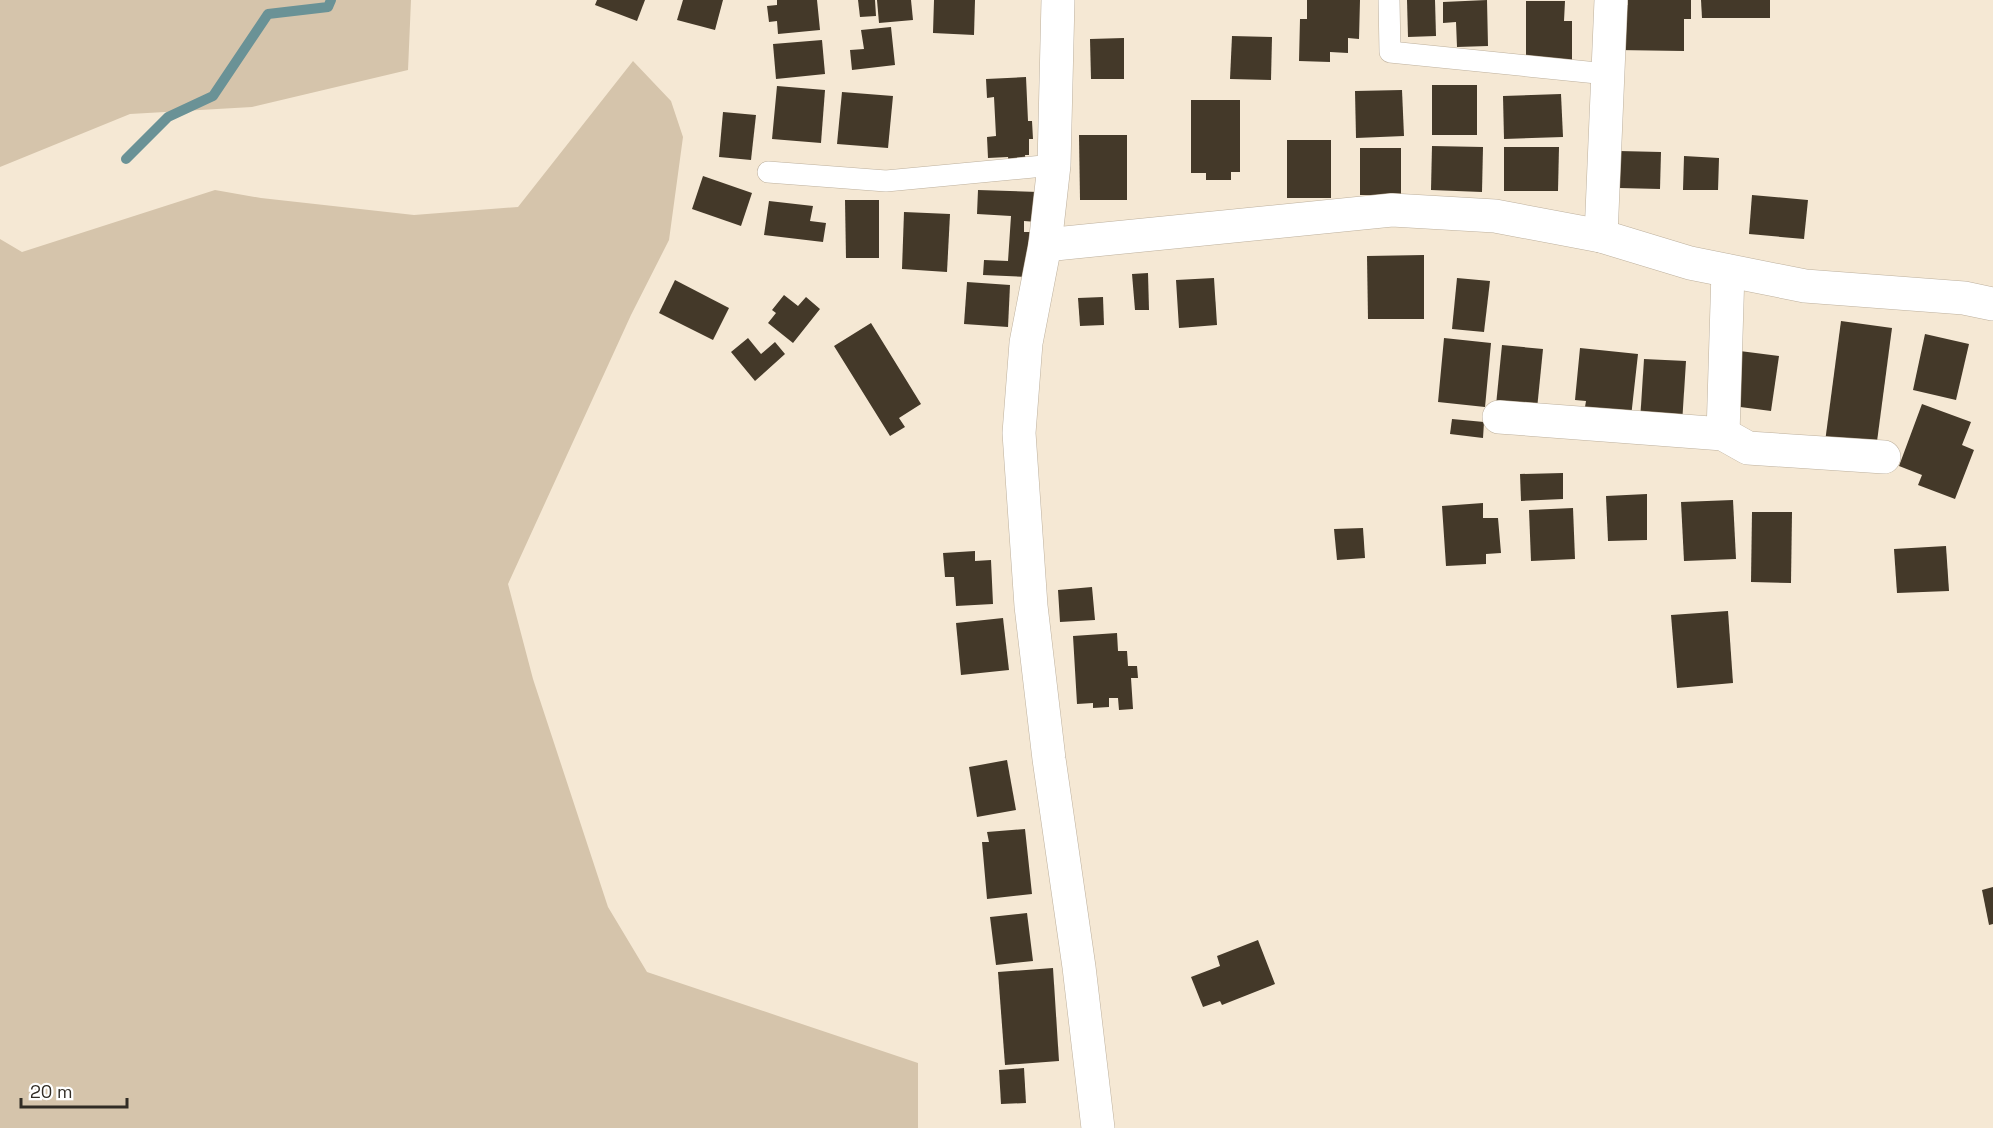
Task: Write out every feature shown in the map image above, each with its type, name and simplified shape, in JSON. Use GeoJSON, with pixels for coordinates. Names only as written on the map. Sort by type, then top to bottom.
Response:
{"type":"FeatureCollection","features":[{"type":"Feature","properties":{"kind":"street"},"geometry":{"type":"LineString","coordinates":[[1058,0],[1054,165],[1046,245],[1026,343],[1019,433],[1031,606],[1098,1128]]}},
{"type":"Feature","properties":{"kind":"street"},"geometry":{"type":"LineString","coordinates":[[1600,236],[1611,0]]}},
{"type":"Feature","properties":{"kind":"street"},"geometry":{"type":"LineString","coordinates":[[1046,245],[1392,210],[1495,216],[1600,236],[1690,263],[1805,286],[1964,298],[1993,304]]}},
{"type":"Feature","properties":{"kind":"street"},"geometry":{"type":"LineString","coordinates":[[1723,434],[1728,271]]}},
{"type":"Feature","properties":{"kind":"street"},"geometry":{"type":"LineString","coordinates":[[1499,417],[1723,434],[1748,448],[1884,457]]}},
{"type":"Feature","properties":{"kind":"lane"},"geometry":{"type":"LineString","coordinates":[[1389,0],[1390,52],[1607,74]]}},
{"type":"Feature","properties":{"kind":"lane"},"geometry":{"type":"LineString","coordinates":[[768,172],[886,181],[1054,165]]}},
{"type":"Feature","properties":{"kind":"shaded area"},"geometry":{"type":"Polygon","coordinates":[[[0,0],[411,0],[408,70],[252,107],[130,114],[0,167],[0,0]]]}},
{"type":"Feature","properties":{"kind":"shaded area"},"geometry":{"type":"Polygon","coordinates":[[[633,61],[671,101],[683,137],[669,240],[631,315],[508,584],[533,679],[608,907],[647,972],[918,1063],[918,1128],[0,1128],[0,239],[22,252],[215,190],[261,198],[414,215],[518,207],[633,61]]]}},
{"type":"Feature","properties":{"kind":"building"},"geometry":{"type":"Polygon","coordinates":[[[597,0],[645,0],[637,21],[595,5],[597,0]]]}},
{"type":"Feature","properties":{"kind":"building"},"geometry":{"type":"Polygon","coordinates":[[[683,0],[723,0],[715,30],[677,20],[683,0]]]}},
{"type":"Feature","properties":{"kind":"building"},"geometry":{"type":"Polygon","coordinates":[[[777,0],[817,0],[820,30],[778,34],[777,21],[769,22],[767,6],[777,5],[777,0]]]}},
{"type":"Feature","properties":{"kind":"building"},"geometry":{"type":"Polygon","coordinates":[[[858,0],[875,0],[876,16],[860,17],[858,0]]]}},
{"type":"Feature","properties":{"kind":"building"},"geometry":{"type":"Polygon","coordinates":[[[877,0],[911,0],[913,20],[879,23],[877,0]]]}},
{"type":"Feature","properties":{"kind":"building"},"geometry":{"type":"Polygon","coordinates":[[[934,0],[975,0],[974,35],[933,33],[934,0]]]}},
{"type":"Feature","properties":{"kind":"building"},"geometry":{"type":"Polygon","coordinates":[[[1307,0],[1360,0],[1359,39],[1348,38],[1348,53],[1330,52],[1330,62],[1299,61],[1300,19],[1307,19],[1307,0]]]}},
{"type":"Feature","properties":{"kind":"building"},"geometry":{"type":"Polygon","coordinates":[[[1407,0],[1435,0],[1436,36],[1408,37],[1407,0]]]}},
{"type":"Feature","properties":{"kind":"building"},"geometry":{"type":"Polygon","coordinates":[[[1487,0],[1488,46],[1457,47],[1456,22],[1443,23],[1443,2],[1487,0]]]}},
{"type":"Feature","properties":{"kind":"building"},"geometry":{"type":"Polygon","coordinates":[[[1628,0],[1691,0],[1691,19],[1684,19],[1684,51],[1617,50],[1617,4],[1628,5],[1628,0]]]}},
{"type":"Feature","properties":{"kind":"building"},"geometry":{"type":"Polygon","coordinates":[[[1701,0],[1770,0],[1770,18],[1702,18],[1701,0]]]}},
{"type":"Feature","properties":{"kind":"building"},"geometry":{"type":"Polygon","coordinates":[[[1526,1],[1565,1],[1564,21],[1572,21],[1572,60],[1526,60],[1526,1]]]}},
{"type":"Feature","properties":{"kind":"building"},"geometry":{"type":"Polygon","coordinates":[[[891,27],[895,65],[852,70],[850,50],[864,49],[861,30],[891,27]]]}},
{"type":"Feature","properties":{"kind":"building"},"geometry":{"type":"Polygon","coordinates":[[[1232,36],[1272,37],[1271,80],[1230,79],[1232,36]]]}},
{"type":"Feature","properties":{"kind":"building"},"geometry":{"type":"Polygon","coordinates":[[[1124,38],[1124,79],[1091,79],[1090,39],[1124,38]]]}},
{"type":"Feature","properties":{"kind":"building"},"geometry":{"type":"Polygon","coordinates":[[[822,40],[825,74],[776,79],[773,44],[822,40]]]}},
{"type":"Feature","properties":{"kind":"building"},"geometry":{"type":"Polygon","coordinates":[[[1026,77],[1028,121],[1032,121],[1033,139],[1029,139],[1029,155],[1025,155],[1026,162],[1009,163],[1008,157],[988,158],[987,137],[996,136],[994,97],[987,98],[986,79],[1026,77]]]}},
{"type":"Feature","properties":{"kind":"building"},"geometry":{"type":"Polygon","coordinates":[[[1432,85],[1477,85],[1477,135],[1432,135],[1432,85]]]}},
{"type":"Feature","properties":{"kind":"building"},"geometry":{"type":"Polygon","coordinates":[[[777,86],[825,90],[821,143],[772,139],[777,86]]]}},
{"type":"Feature","properties":{"kind":"building"},"geometry":{"type":"Polygon","coordinates":[[[1402,90],[1404,136],[1356,138],[1355,91],[1402,90]]]}},
{"type":"Feature","properties":{"kind":"building"},"geometry":{"type":"Polygon","coordinates":[[[842,92],[893,96],[888,148],[837,144],[842,92]]]}},
{"type":"Feature","properties":{"kind":"building"},"geometry":{"type":"Polygon","coordinates":[[[1561,94],[1563,137],[1504,139],[1503,96],[1561,94]]]}},
{"type":"Feature","properties":{"kind":"building"},"geometry":{"type":"Polygon","coordinates":[[[1191,100],[1240,100],[1240,172],[1231,172],[1231,180],[1206,180],[1206,173],[1191,173],[1191,100]]]}},
{"type":"Feature","properties":{"kind":"building"},"geometry":{"type":"Polygon","coordinates":[[[723,112],[756,115],[751,160],[719,157],[723,112]]]}},
{"type":"Feature","properties":{"kind":"building"},"geometry":{"type":"Polygon","coordinates":[[[1079,135],[1127,135],[1127,200],[1080,200],[1079,135]]]}},
{"type":"Feature","properties":{"kind":"building"},"geometry":{"type":"Polygon","coordinates":[[[1287,140],[1331,140],[1331,198],[1287,198],[1287,140]]]}},
{"type":"Feature","properties":{"kind":"building"},"geometry":{"type":"Polygon","coordinates":[[[1432,146],[1483,147],[1482,192],[1431,190],[1432,146]]]}},
{"type":"Feature","properties":{"kind":"building"},"geometry":{"type":"Polygon","coordinates":[[[1504,147],[1559,147],[1558,191],[1504,191],[1504,147]]]}},
{"type":"Feature","properties":{"kind":"building"},"geometry":{"type":"Polygon","coordinates":[[[1360,148],[1401,148],[1401,195],[1360,195],[1360,148]]]}},
{"type":"Feature","properties":{"kind":"building"},"geometry":{"type":"Polygon","coordinates":[[[1619,151],[1661,152],[1660,189],[1619,188],[1619,151]]]}},
{"type":"Feature","properties":{"kind":"building"},"geometry":{"type":"Polygon","coordinates":[[[1684,156],[1719,158],[1718,190],[1683,190],[1684,156]]]}},
{"type":"Feature","properties":{"kind":"building"},"geometry":{"type":"Polygon","coordinates":[[[703,176],[752,193],[741,226],[692,209],[703,176]]]}},
{"type":"Feature","properties":{"kind":"building"},"geometry":{"type":"Polygon","coordinates":[[[978,190],[1038,192],[1037,222],[1024,221],[1024,232],[1032,232],[1028,277],[983,275],[984,260],[1008,261],[1011,216],[977,214],[978,190]]]}},
{"type":"Feature","properties":{"kind":"building"},"geometry":{"type":"Polygon","coordinates":[[[1752,195],[1808,200],[1804,239],[1749,234],[1752,195]]]}},
{"type":"Feature","properties":{"kind":"building"},"geometry":{"type":"Polygon","coordinates":[[[845,200],[879,200],[879,258],[846,258],[845,200]]]}},
{"type":"Feature","properties":{"kind":"building"},"geometry":{"type":"Polygon","coordinates":[[[769,201],[813,206],[810,221],[826,223],[823,242],[764,235],[769,201]]]}},
{"type":"Feature","properties":{"kind":"building"},"geometry":{"type":"Polygon","coordinates":[[[904,212],[950,214],[947,272],[902,269],[904,212]]]}},
{"type":"Feature","properties":{"kind":"building"},"geometry":{"type":"Polygon","coordinates":[[[1424,255],[1424,319],[1368,319],[1367,256],[1424,255]]]}},
{"type":"Feature","properties":{"kind":"building"},"geometry":{"type":"Polygon","coordinates":[[[1148,273],[1149,310],[1135,310],[1132,274],[1148,273]]]}},
{"type":"Feature","properties":{"kind":"building"},"geometry":{"type":"Polygon","coordinates":[[[1214,278],[1217,325],[1179,328],[1176,280],[1214,278]]]}},
{"type":"Feature","properties":{"kind":"building"},"geometry":{"type":"Polygon","coordinates":[[[1457,278],[1490,281],[1484,332],[1452,329],[1457,278]]]}},
{"type":"Feature","properties":{"kind":"building"},"geometry":{"type":"Polygon","coordinates":[[[675,280],[729,308],[713,340],[659,313],[675,280]]]}},
{"type":"Feature","properties":{"kind":"building"},"geometry":{"type":"Polygon","coordinates":[[[967,282],[1010,285],[1008,327],[964,324],[967,282]]]}},
{"type":"Feature","properties":{"kind":"building"},"geometry":{"type":"Polygon","coordinates":[[[784,295],[798,306],[806,297],[820,309],[793,343],[768,323],[776,313],[772,310],[784,295]]]}},
{"type":"Feature","properties":{"kind":"building"},"geometry":{"type":"Polygon","coordinates":[[[1103,297],[1104,325],[1080,326],[1078,298],[1103,297]]]}},
{"type":"Feature","properties":{"kind":"building"},"geometry":{"type":"Polygon","coordinates":[[[1841,321],[1892,328],[1876,449],[1825,442],[1841,321]]]}},
{"type":"Feature","properties":{"kind":"building"},"geometry":{"type":"Polygon","coordinates":[[[871,323],[921,404],[899,418],[905,427],[890,436],[834,346],[871,323]]]}},
{"type":"Feature","properties":{"kind":"building"},"geometry":{"type":"Polygon","coordinates":[[[1925,334],[1969,344],[1956,400],[1913,390],[1925,334]]]}},
{"type":"Feature","properties":{"kind":"building"},"geometry":{"type":"Polygon","coordinates":[[[748,338],[761,354],[775,342],[785,354],[755,381],[731,352],[748,338]]]}},
{"type":"Feature","properties":{"kind":"building"},"geometry":{"type":"Polygon","coordinates":[[[1444,338],[1491,343],[1485,407],[1438,402],[1444,338]]]}},
{"type":"Feature","properties":{"kind":"building"},"geometry":{"type":"Polygon","coordinates":[[[1502,345],[1543,349],[1537,409],[1496,405],[1502,345]]]}},
{"type":"Feature","properties":{"kind":"building"},"geometry":{"type":"Polygon","coordinates":[[[1580,348],[1638,354],[1631,417],[1584,413],[1586,401],[1575,400],[1580,348]]]}},
{"type":"Feature","properties":{"kind":"building"},"geometry":{"type":"Polygon","coordinates":[[[1732,350],[1779,356],[1771,411],[1725,405],[1732,350]]]}},
{"type":"Feature","properties":{"kind":"building"},"geometry":{"type":"Polygon","coordinates":[[[1644,359],[1686,361],[1682,424],[1640,421],[1644,359]]]}},
{"type":"Feature","properties":{"kind":"building"},"geometry":{"type":"Polygon","coordinates":[[[1922,404],[1971,422],[1962,445],[1974,450],[1955,499],[1918,485],[1922,475],[1899,466],[1922,404]]]}},
{"type":"Feature","properties":{"kind":"building"},"geometry":{"type":"Polygon","coordinates":[[[1452,419],[1484,422],[1483,438],[1450,434],[1452,419]]]}},
{"type":"Feature","properties":{"kind":"building"},"geometry":{"type":"Polygon","coordinates":[[[1563,473],[1563,499],[1521,501],[1520,474],[1563,473]]]}},
{"type":"Feature","properties":{"kind":"building"},"geometry":{"type":"Polygon","coordinates":[[[1647,494],[1647,540],[1608,541],[1606,496],[1647,494]]]}},
{"type":"Feature","properties":{"kind":"building"},"geometry":{"type":"Polygon","coordinates":[[[1733,500],[1736,559],[1684,561],[1681,502],[1733,500]]]}},
{"type":"Feature","properties":{"kind":"building"},"geometry":{"type":"Polygon","coordinates":[[[1483,503],[1483,518],[1498,518],[1501,553],[1486,554],[1486,564],[1446,566],[1442,506],[1483,503]]]}},
{"type":"Feature","properties":{"kind":"building"},"geometry":{"type":"Polygon","coordinates":[[[1573,508],[1575,559],[1531,561],[1529,510],[1573,508]]]}},
{"type":"Feature","properties":{"kind":"building"},"geometry":{"type":"Polygon","coordinates":[[[1752,512],[1792,512],[1791,583],[1751,582],[1752,512]]]}},
{"type":"Feature","properties":{"kind":"building"},"geometry":{"type":"Polygon","coordinates":[[[1363,528],[1365,558],[1337,560],[1334,529],[1363,528]]]}},
{"type":"Feature","properties":{"kind":"building"},"geometry":{"type":"Polygon","coordinates":[[[1946,546],[1949,591],[1897,593],[1894,549],[1946,546]]]}},
{"type":"Feature","properties":{"kind":"building"},"geometry":{"type":"Polygon","coordinates":[[[975,551],[975,561],[991,560],[993,604],[956,606],[954,577],[945,577],[943,553],[975,551]]]}},
{"type":"Feature","properties":{"kind":"building"},"geometry":{"type":"Polygon","coordinates":[[[1092,587],[1095,620],[1060,622],[1058,590],[1092,587]]]}},
{"type":"Feature","properties":{"kind":"building"},"geometry":{"type":"Polygon","coordinates":[[[1728,611],[1733,683],[1677,688],[1671,615],[1728,611]]]}},
{"type":"Feature","properties":{"kind":"building"},"geometry":{"type":"Polygon","coordinates":[[[1003,618],[1009,670],[961,675],[956,623],[1003,618]]]}},
{"type":"Feature","properties":{"kind":"building"},"geometry":{"type":"Polygon","coordinates":[[[1117,633],[1118,651],[1127,651],[1128,666],[1137,666],[1138,678],[1131,678],[1133,709],[1119,710],[1118,698],[1109,698],[1109,707],[1093,708],[1093,703],[1077,704],[1073,636],[1117,633]]]}},
{"type":"Feature","properties":{"kind":"building"},"geometry":{"type":"Polygon","coordinates":[[[1007,760],[1016,810],[977,817],[969,767],[1007,760]]]}},
{"type":"Feature","properties":{"kind":"building"},"geometry":{"type":"Polygon","coordinates":[[[1025,829],[1032,894],[987,899],[982,842],[989,842],[987,832],[1025,829]]]}},
{"type":"Feature","properties":{"kind":"building"},"geometry":{"type":"Polygon","coordinates":[[[1993,887],[1993,924],[1989,925],[1982,890],[1993,887]]]}},
{"type":"Feature","properties":{"kind":"building"},"geometry":{"type":"Polygon","coordinates":[[[1027,913],[1033,961],[996,965],[990,917],[1027,913]]]}},
{"type":"Feature","properties":{"kind":"building"},"geometry":{"type":"Polygon","coordinates":[[[1258,940],[1275,984],[1222,1005],[1220,1001],[1203,1007],[1191,977],[1220,966],[1217,956],[1258,940]]]}},
{"type":"Feature","properties":{"kind":"building"},"geometry":{"type":"Polygon","coordinates":[[[1053,968],[1059,1061],[1005,1065],[998,972],[1053,968]]]}},
{"type":"Feature","properties":{"kind":"building"},"geometry":{"type":"Polygon","coordinates":[[[1024,1068],[1026,1103],[1001,1104],[999,1070],[1024,1068]]]}},
{"type":"Feature","properties":{"kind":"waterway"},"geometry":{"type":"LineString","coordinates":[[126,159],[168,117],[213,96],[268,14],[328,7],[331,0]]}}]}
